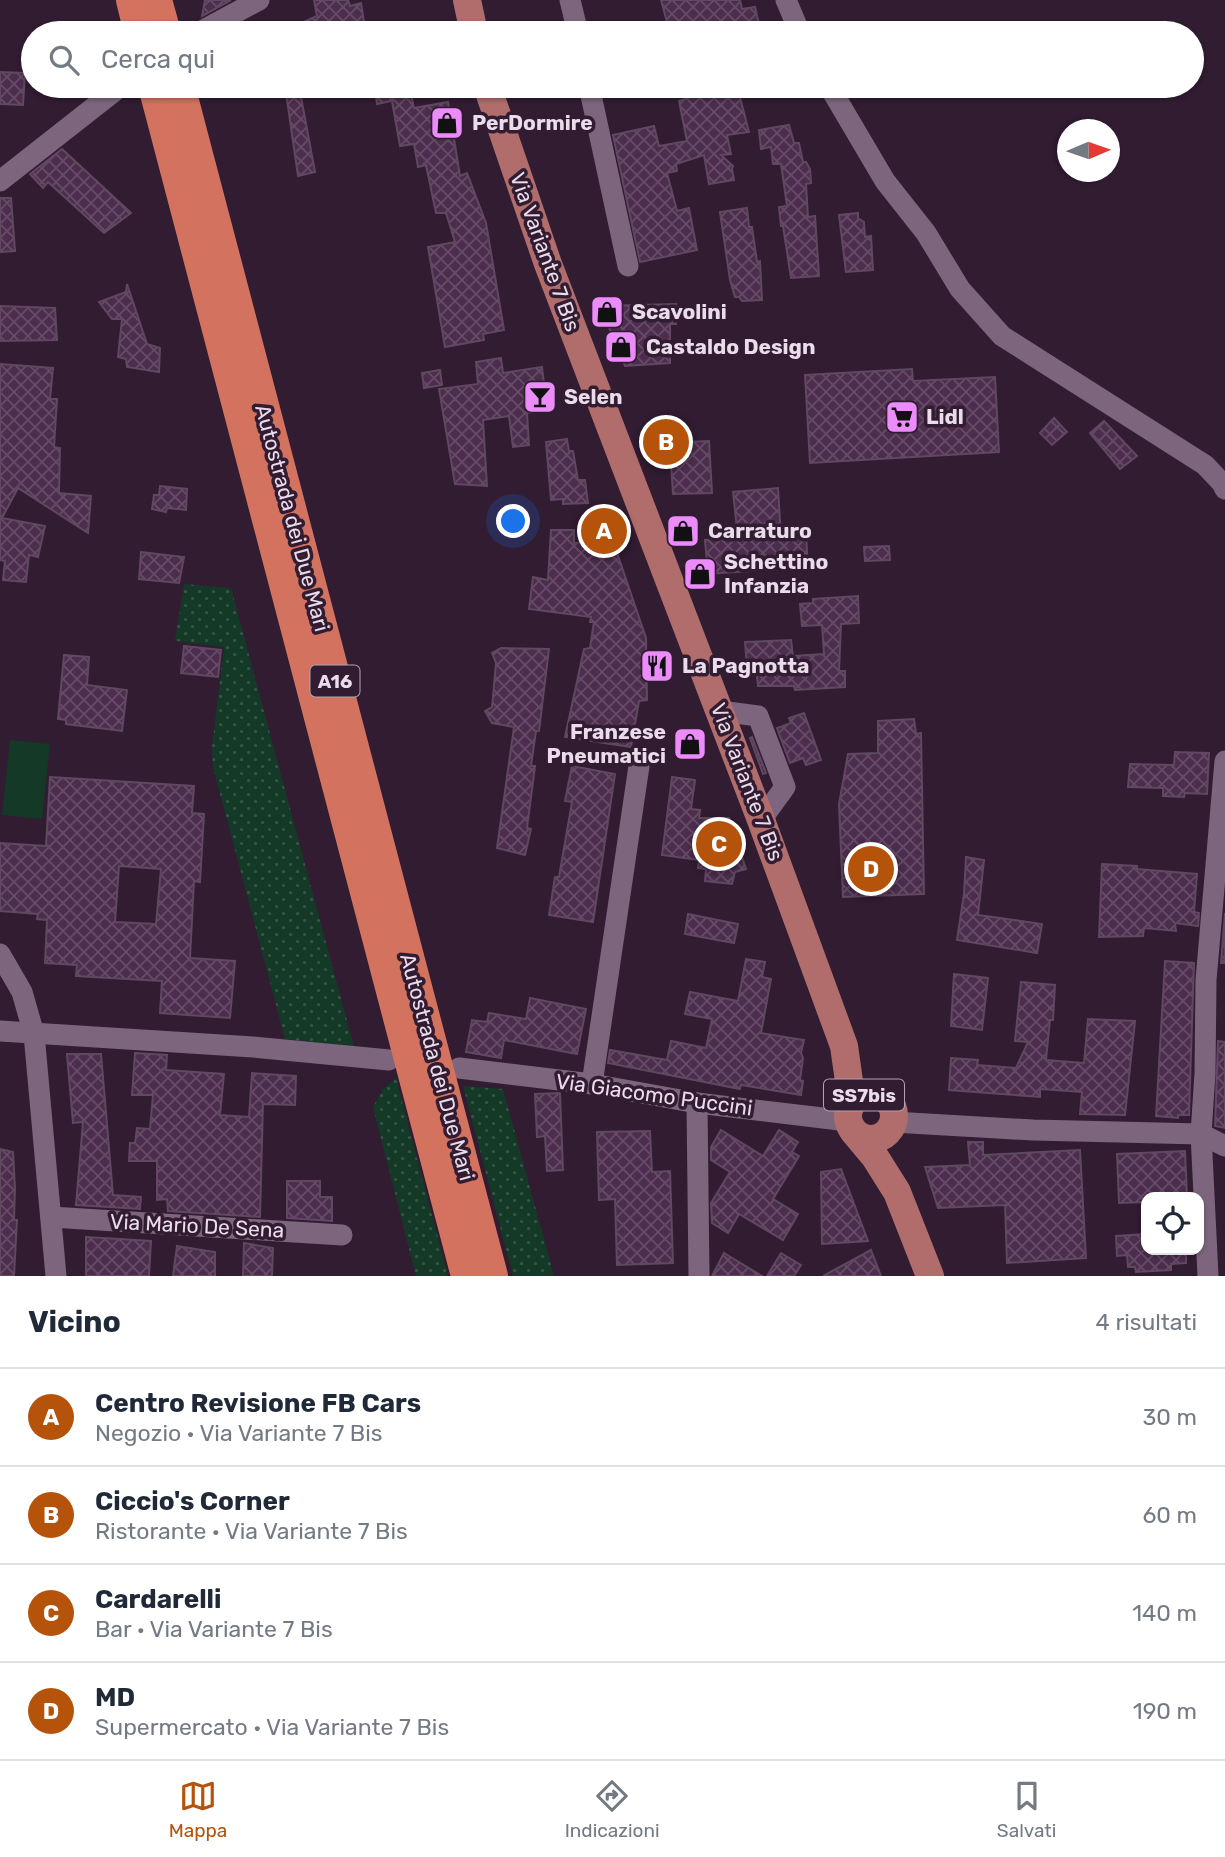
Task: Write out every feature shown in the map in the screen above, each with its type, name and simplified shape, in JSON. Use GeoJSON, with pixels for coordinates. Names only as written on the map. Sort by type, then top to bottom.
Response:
{"type":"FeatureCollection","features":[{"type":"Feature","properties":{"kind":"highway"},"geometry":{"type":"LineString","coordinates":[[132,0],[137,21]]}},
{"type":"Feature","properties":{"kind":"highway"},"geometry":{"type":"LineString","coordinates":[[156,0],[162,21]]}},
{"type":"Feature","properties":{"kind":"highway","name":"Autostrada dei Due Mari"},"geometry":{"type":"LineString","coordinates":[[157,98],[467,1276]]}},
{"type":"Feature","properties":{"kind":"highway","name":"Autostrada dei Due Mari"},"geometry":{"type":"LineString","coordinates":[[181,98],[492,1276]]}},
{"type":"Feature","properties":{"kind":"main road"},"geometry":{"type":"LineString","coordinates":[[467,0],[473,21]]}},
{"type":"Feature","properties":{"kind":"main road"},"geometry":{"type":"LineString","coordinates":[[477,21],[479,0]]}},
{"type":"Feature","properties":{"kind":"main road","name":"Via Variante 7 Bis"},"geometry":{"type":"LineString","coordinates":[[491,98],[548,264],[720,711],[844,1046],[850,1088],[850,1121]]}},
{"type":"Feature","properties":{"kind":"main road","name":"Via Variante 7 Bis"},"geometry":{"type":"LineString","coordinates":[[844,1046],[889,1115]]}},
{"type":"Feature","properties":{"kind":"main road","name":"SS7bis"},"geometry":{"type":"LineString","coordinates":[[897,1192],[889,1115],[876,1094],[862,1095],[852,1103],[850,1121],[897,1192],[930,1276]]}},
{"type":"Feature","properties":{"kind":"main road","name":"SS7bis"},"geometry":{"type":"LineString","coordinates":[[850,1121],[870,1139],[882,1136],[889,1115]]}},
{"type":"Feature","properties":{"kind":"street"},"geometry":{"type":"LineString","coordinates":[[220,21],[259,0]]}},
{"type":"Feature","properties":{"kind":"street"},"geometry":{"type":"LineString","coordinates":[[570,0],[575,21]]}},
{"type":"Feature","properties":{"kind":"street"},"geometry":{"type":"LineString","coordinates":[[786,0],[795,21]]}},
{"type":"Feature","properties":{"kind":"street"},"geometry":{"type":"LineString","coordinates":[[0,181],[106,98]]}},
{"type":"Feature","properties":{"kind":"street"},"geometry":{"type":"LineString","coordinates":[[592,98],[628,266]]}},
{"type":"Feature","properties":{"kind":"street"},"geometry":{"type":"LineString","coordinates":[[837,98],[885,181],[926,233],[960,289],[1002,336],[1205,465],[1225,489]]}},
{"type":"Feature","properties":{"kind":"street"},"geometry":{"type":"LineString","coordinates":[[1208,1276],[1201,1134],[1206,980],[1225,761]]}},
{"type":"Feature","properties":{"kind":"street"},"geometry":{"type":"LineString","coordinates":[[592,1084],[639,766]]}},
{"type":"Feature","properties":{"kind":"street"},"geometry":{"type":"LineString","coordinates":[[0,954],[22,992],[34,1034],[57,1276]]}},
{"type":"Feature","properties":{"kind":"street"},"geometry":{"type":"LineString","coordinates":[[0,1031],[253,1047],[389,1060]]}},
{"type":"Feature","properties":{"kind":"street","name":"Via Giacomo Puccini"},"geometry":{"type":"LineString","coordinates":[[459,1068],[592,1084],[697,1103],[850,1121]]}},
{"type":"Feature","properties":{"kind":"street"},"geometry":{"type":"LineString","coordinates":[[697,1103],[699,1276]]}},
{"type":"Feature","properties":{"kind":"street"},"geometry":{"type":"LineString","coordinates":[[889,1115],[1033,1130],[1201,1134],[1225,1146]]}},
{"type":"Feature","properties":{"kind":"street","name":"Via Mario De Sena"},"geometry":{"type":"LineString","coordinates":[[51,1217],[342,1235]]}},
{"type":"Feature","properties":{"kind":"green space"},"geometry":{"type":"Polygon","coordinates":[[[184,584],[231,588],[354,1047],[285,1039],[213,767],[212,747],[224,647],[175,641],[184,584]]]}},
{"type":"Feature","properties":{"kind":"green space"},"geometry":{"type":"Polygon","coordinates":[[[10,740],[50,744],[42,819],[2,815],[10,740]]]}},
{"type":"Feature","properties":{"kind":"green space"},"geometry":{"type":"Polygon","coordinates":[[[396,1078],[448,1276],[416,1276],[373,1107],[383,1089],[396,1078]]]}},
{"type":"Feature","properties":{"kind":"green space"},"geometry":{"type":"Polygon","coordinates":[[[463,1086],[503,1089],[554,1276],[513,1276],[463,1086]]]}},
{"type":"Feature","properties":{"kind":"building"},"geometry":{"type":"Polygon","coordinates":[[[205,0],[231,0],[202,16],[205,0]]]}},
{"type":"Feature","properties":{"kind":"building"},"geometry":{"type":"Polygon","coordinates":[[[314,0],[348,0],[350,6],[361,3],[364,21],[306,21],[317,16],[314,0]]]}},
{"type":"Feature","properties":{"kind":"building"},"geometry":{"type":"Polygon","coordinates":[[[661,0],[740,0],[742,9],[755,7],[758,21],[667,21],[661,0]]]}},
{"type":"Feature","properties":{"kind":"building"},"geometry":{"type":"Polygon","coordinates":[[[0,72],[21,73],[23,105],[0,104],[0,72]]]}},
{"type":"Feature","properties":{"kind":"building"},"geometry":{"type":"Polygon","coordinates":[[[287,98],[301,98],[315,172],[298,176],[287,98]]]}},
{"type":"Feature","properties":{"kind":"building"},"geometry":{"type":"Polygon","coordinates":[[[376,98],[412,98],[414,108],[448,102],[460,176],[467,173],[486,223],[504,330],[483,334],[484,340],[445,347],[428,247],[455,242],[446,213],[436,213],[426,165],[418,167],[414,144],[400,146],[392,101],[377,104],[376,98]]]}},
{"type":"Feature","properties":{"kind":"building"},"geometry":{"type":"Polygon","coordinates":[[[688,98],[740,98],[749,132],[727,135],[731,154],[721,155],[733,166],[734,180],[709,184],[704,155],[676,164],[677,171],[667,173],[677,211],[689,208],[697,250],[640,262],[613,135],[654,126],[659,146],[687,141],[679,101],[688,98]]]}},
{"type":"Feature","properties":{"kind":"building"},"geometry":{"type":"Polygon","coordinates":[[[789,125],[794,143],[799,143],[803,162],[806,162],[810,169],[811,183],[806,184],[808,217],[815,216],[819,276],[791,278],[779,207],[787,206],[781,164],[773,164],[771,147],[761,149],[759,130],[789,125]]]}},
{"type":"Feature","properties":{"kind":"building"},"geometry":{"type":"Polygon","coordinates":[[[62,149],[131,213],[104,233],[48,182],[43,188],[30,174],[62,149]]]}},
{"type":"Feature","properties":{"kind":"building"},"geometry":{"type":"Polygon","coordinates":[[[0,198],[11,198],[15,251],[0,252],[0,198]]]}},
{"type":"Feature","properties":{"kind":"building"},"geometry":{"type":"Polygon","coordinates":[[[747,208],[757,262],[760,261],[762,300],[742,301],[735,297],[730,280],[720,212],[747,208]]]}},
{"type":"Feature","properties":{"kind":"building"},"geometry":{"type":"Polygon","coordinates":[[[858,213],[858,218],[864,222],[865,237],[871,236],[873,270],[846,272],[839,215],[858,213]]]}},
{"type":"Feature","properties":{"kind":"building"},"geometry":{"type":"Polygon","coordinates":[[[127,284],[147,344],[160,348],[159,372],[127,367],[126,359],[118,357],[122,319],[112,319],[99,302],[126,292],[127,284]]]}},
{"type":"Feature","properties":{"kind":"building"},"geometry":{"type":"Polygon","coordinates":[[[676,304],[676,324],[670,324],[670,363],[625,366],[600,306],[676,304]]]}},
{"type":"Feature","properties":{"kind":"building"},"geometry":{"type":"Polygon","coordinates":[[[0,306],[55,308],[57,340],[0,341],[0,306]]]}},
{"type":"Feature","properties":{"kind":"building"},"geometry":{"type":"Polygon","coordinates":[[[501,358],[503,373],[542,367],[547,410],[527,413],[529,445],[513,447],[509,416],[483,420],[487,486],[455,484],[439,389],[478,384],[476,362],[501,358]]]}},
{"type":"Feature","properties":{"kind":"building"},"geometry":{"type":"Polygon","coordinates":[[[0,364],[53,368],[50,399],[57,399],[54,447],[60,448],[59,493],[91,496],[88,533],[18,488],[2,518],[45,526],[38,557],[29,555],[26,582],[3,580],[5,561],[0,560],[0,364]]]}},
{"type":"Feature","properties":{"kind":"building","name":"Lidl"},"geometry":{"type":"Polygon","coordinates":[[[912,369],[913,381],[995,377],[999,452],[810,463],[805,375],[912,369]]]}},
{"type":"Feature","properties":{"kind":"building"},"geometry":{"type":"Polygon","coordinates":[[[440,370],[442,385],[424,388],[422,373],[440,370]]]}},
{"type":"Feature","properties":{"kind":"building"},"geometry":{"type":"Polygon","coordinates":[[[1054,418],[1067,432],[1052,445],[1040,433],[1054,418]]]}},
{"type":"Feature","properties":{"kind":"building"},"geometry":{"type":"Polygon","coordinates":[[[1104,421],[1137,456],[1120,469],[1090,433],[1104,421]]]}},
{"type":"Feature","properties":{"kind":"building"},"geometry":{"type":"Polygon","coordinates":[[[685,436],[685,442],[709,441],[712,493],[673,494],[671,463],[664,463],[663,437],[685,436]]]}},
{"type":"Feature","properties":{"kind":"building"},"geometry":{"type":"Polygon","coordinates":[[[567,439],[569,451],[573,451],[578,480],[585,480],[588,503],[563,504],[563,499],[551,500],[546,442],[567,439]]]}},
{"type":"Feature","properties":{"kind":"building"},"geometry":{"type":"Polygon","coordinates":[[[160,486],[187,489],[186,510],[167,508],[166,512],[152,509],[154,495],[159,495],[160,486]]]}},
{"type":"Feature","properties":{"kind":"building"},"geometry":{"type":"Polygon","coordinates":[[[778,488],[781,537],[806,535],[808,567],[708,574],[705,540],[738,538],[733,492],[778,488]]]}},
{"type":"Feature","properties":{"kind":"building"},"geometry":{"type":"Polygon","coordinates":[[[551,530],[574,530],[574,543],[613,541],[646,638],[647,700],[639,701],[631,747],[565,737],[584,649],[590,648],[594,622],[590,622],[591,617],[529,609],[533,577],[548,580],[551,530]]]}},
{"type":"Feature","properties":{"kind":"building"},"geometry":{"type":"Polygon","coordinates":[[[889,546],[890,560],[865,561],[864,547],[889,546]]]}},
{"type":"Feature","properties":{"kind":"building"},"geometry":{"type":"Polygon","coordinates":[[[141,552],[184,557],[179,583],[139,579],[141,552]]]}},
{"type":"Feature","properties":{"kind":"building"},"geometry":{"type":"Polygon","coordinates":[[[858,596],[859,623],[841,624],[839,671],[845,671],[845,687],[795,690],[794,686],[758,686],[756,667],[747,667],[745,642],[791,640],[793,656],[824,654],[822,625],[802,626],[800,604],[813,603],[813,599],[858,596]]]}},
{"type":"Feature","properties":{"kind":"building"},"geometry":{"type":"Polygon","coordinates":[[[184,646],[221,650],[218,677],[181,673],[184,646]]]}},
{"type":"Feature","properties":{"kind":"building"},"geometry":{"type":"Polygon","coordinates":[[[501,648],[549,649],[539,731],[536,731],[531,766],[535,766],[527,828],[531,829],[525,855],[497,848],[514,727],[492,723],[485,711],[492,707],[496,663],[492,653],[501,648]]]}},
{"type":"Feature","properties":{"kind":"building"},"geometry":{"type":"Polygon","coordinates":[[[64,655],[89,657],[87,685],[127,690],[122,731],[66,724],[66,720],[58,719],[64,655]]]}},
{"type":"Feature","properties":{"kind":"building"},"geometry":{"type":"Polygon","coordinates":[[[804,713],[821,760],[806,765],[803,758],[790,763],[777,728],[791,723],[789,718],[804,713]]]}},
{"type":"Feature","properties":{"kind":"building"},"geometry":{"type":"Polygon","coordinates":[[[914,719],[916,734],[921,733],[924,894],[843,897],[839,804],[848,754],[878,753],[878,721],[914,719]]]}},
{"type":"Feature","properties":{"kind":"building"},"geometry":{"type":"Polygon","coordinates":[[[752,737],[766,773],[763,774],[750,738],[752,737]]]}},
{"type":"Feature","properties":{"kind":"building"},"geometry":{"type":"Polygon","coordinates":[[[1175,752],[1209,753],[1207,794],[1163,796],[1163,788],[1128,787],[1130,764],[1174,765],[1175,752]]]}},
{"type":"Feature","properties":{"kind":"building"},"geometry":{"type":"Polygon","coordinates":[[[572,766],[615,774],[593,922],[549,915],[555,877],[559,877],[572,802],[565,801],[572,766]]]}},
{"type":"Feature","properties":{"kind":"building"},"geometry":{"type":"Polygon","coordinates":[[[50,777],[194,786],[192,813],[204,814],[200,882],[194,881],[190,958],[235,961],[230,1018],[160,1013],[162,981],[76,976],[77,965],[45,963],[47,920],[37,919],[38,914],[0,911],[0,843],[46,846],[50,777]],[[119,866],[115,922],[156,924],[161,869],[119,866]]]}},
{"type":"Feature","properties":{"kind":"building"},"geometry":{"type":"Polygon","coordinates":[[[672,777],[695,780],[691,809],[700,810],[699,818],[729,818],[746,869],[735,872],[732,884],[705,881],[706,869],[698,868],[699,860],[662,855],[672,777]]]}},
{"type":"Feature","properties":{"kind":"building"},"geometry":{"type":"Polygon","coordinates":[[[966,857],[984,860],[978,915],[1042,924],[1037,953],[957,940],[966,857]]]}},
{"type":"Feature","properties":{"kind":"building"},"geometry":{"type":"Polygon","coordinates":[[[1102,864],[1197,874],[1194,912],[1199,913],[1198,926],[1175,923],[1176,931],[1144,928],[1143,936],[1099,937],[1102,864]]]}},
{"type":"Feature","properties":{"kind":"building"},"geometry":{"type":"Polygon","coordinates":[[[1225,913],[1225,963],[1221,963],[1225,913]]]}},
{"type":"Feature","properties":{"kind":"building"},"geometry":{"type":"Polygon","coordinates":[[[688,914],[738,924],[734,943],[685,934],[688,914]]]}},
{"type":"Feature","properties":{"kind":"building"},"geometry":{"type":"Polygon","coordinates":[[[746,959],[765,962],[762,977],[771,979],[761,1033],[804,1040],[801,1053],[801,1095],[741,1085],[740,1089],[608,1063],[610,1050],[667,1060],[671,1041],[706,1048],[712,1019],[685,1014],[690,992],[738,1001],[746,959]]]}},
{"type":"Feature","properties":{"kind":"building"},"geometry":{"type":"Polygon","coordinates":[[[1165,961],[1194,963],[1189,1115],[1178,1115],[1178,1118],[1156,1116],[1165,961]]]}},
{"type":"Feature","properties":{"kind":"building"},"geometry":{"type":"Polygon","coordinates":[[[954,974],[988,978],[982,1030],[951,1026],[954,974]]]}},
{"type":"Feature","properties":{"kind":"building"},"geometry":{"type":"Polygon","coordinates":[[[1021,982],[1055,985],[1053,1020],[1050,1020],[1046,1060],[1084,1063],[1088,1019],[1135,1021],[1125,1115],[1080,1114],[1082,1092],[1040,1089],[1040,1097],[949,1090],[951,1058],[978,1060],[977,1065],[1016,1068],[1028,1042],[1015,1041],[1021,982]]]}},
{"type":"Feature","properties":{"kind":"building"},"geometry":{"type":"Polygon","coordinates":[[[530,998],[586,1009],[577,1054],[504,1040],[501,1058],[466,1052],[472,1020],[487,1022],[489,1013],[526,1019],[530,998]]]}},
{"type":"Feature","properties":{"kind":"building"},"geometry":{"type":"Polygon","coordinates":[[[1218,1041],[1225,1042],[1225,1128],[1215,1126],[1218,1041]]]}},
{"type":"Feature","properties":{"kind":"building"},"geometry":{"type":"Polygon","coordinates":[[[135,1053],[167,1055],[166,1070],[224,1074],[220,1115],[249,1117],[252,1073],[296,1076],[295,1105],[263,1104],[260,1217],[168,1211],[167,1199],[157,1200],[157,1161],[129,1161],[130,1143],[135,1143],[137,1128],[150,1129],[153,1095],[132,1095],[135,1053]]]}},
{"type":"Feature","properties":{"kind":"building"},"geometry":{"type":"Polygon","coordinates":[[[67,1054],[101,1054],[113,1195],[141,1197],[140,1209],[76,1205],[83,1122],[73,1123],[67,1054]]]}},
{"type":"Feature","properties":{"kind":"building"},"geometry":{"type":"Polygon","coordinates":[[[560,1093],[563,1170],[547,1171],[545,1136],[537,1137],[535,1094],[560,1093]]]}},
{"type":"Feature","properties":{"kind":"building"},"geometry":{"type":"Polygon","coordinates":[[[721,1130],[763,1156],[779,1130],[798,1142],[792,1152],[799,1156],[773,1199],[798,1214],[783,1240],[739,1214],[728,1233],[712,1223],[711,1203],[730,1172],[711,1160],[711,1147],[721,1130]]]}},
{"type":"Feature","properties":{"kind":"building"},"geometry":{"type":"Polygon","coordinates":[[[650,1131],[652,1172],[670,1171],[673,1263],[617,1265],[615,1199],[599,1200],[597,1132],[650,1131]]]}},
{"type":"Feature","properties":{"kind":"building"},"geometry":{"type":"Polygon","coordinates":[[[968,1142],[983,1142],[983,1155],[1080,1150],[1086,1258],[1007,1263],[1005,1205],[938,1208],[925,1167],[970,1165],[968,1142]]]}},
{"type":"Feature","properties":{"kind":"building"},"geometry":{"type":"Polygon","coordinates":[[[0,1149],[13,1152],[14,1220],[17,1220],[14,1276],[0,1276],[0,1149]]]}},
{"type":"Feature","properties":{"kind":"building"},"geometry":{"type":"Polygon","coordinates":[[[1185,1151],[1187,1192],[1141,1192],[1141,1202],[1119,1203],[1117,1154],[1185,1151]]]}},
{"type":"Feature","properties":{"kind":"building"},"geometry":{"type":"Polygon","coordinates":[[[841,1169],[868,1241],[822,1244],[821,1172],[841,1169]]]}},
{"type":"Feature","properties":{"kind":"building"},"geometry":{"type":"Polygon","coordinates":[[[287,1181],[320,1181],[320,1197],[332,1197],[332,1221],[287,1218],[287,1181]]]}},
{"type":"Feature","properties":{"kind":"building"},"geometry":{"type":"Polygon","coordinates":[[[1141,1234],[1141,1255],[1186,1255],[1186,1263],[1171,1264],[1171,1270],[1136,1272],[1135,1267],[1128,1267],[1127,1255],[1117,1256],[1116,1236],[1141,1234]]]}},
{"type":"Feature","properties":{"kind":"building"},"geometry":{"type":"Polygon","coordinates":[[[86,1237],[151,1241],[149,1276],[86,1276],[86,1237]]]}},
{"type":"Feature","properties":{"kind":"building"},"geometry":{"type":"Polygon","coordinates":[[[244,1243],[273,1248],[272,1276],[243,1276],[244,1243]]]}},
{"type":"Feature","properties":{"kind":"building"},"geometry":{"type":"Polygon","coordinates":[[[177,1246],[215,1252],[215,1276],[173,1276],[177,1246]]]}},
{"type":"Feature","properties":{"kind":"building"},"geometry":{"type":"Polygon","coordinates":[[[871,1250],[881,1276],[823,1276],[871,1250]]]}},
{"type":"Feature","properties":{"kind":"building"},"geometry":{"type":"Polygon","coordinates":[[[724,1253],[762,1276],[712,1276],[724,1253]]]}},
{"type":"Feature","properties":{"kind":"building"},"geometry":{"type":"Polygon","coordinates":[[[781,1253],[801,1265],[794,1276],[767,1276],[781,1253]]]}},
{"type":"Feature","properties":{"kind":"place","name":"PerDormire"},"geometry":{"type":"Point","coordinates":[447,123]}},
{"type":"Feature","properties":{"kind":"place","name":"Scavolini"},"geometry":{"type":"Point","coordinates":[607,312]}},
{"type":"Feature","properties":{"kind":"place","name":"Castaldo Design"},"geometry":{"type":"Point","coordinates":[621,347]}},
{"type":"Feature","properties":{"kind":"place","name":"Selen"},"geometry":{"type":"Point","coordinates":[540,397]}},
{"type":"Feature","properties":{"kind":"place","name":"Lidl"},"geometry":{"type":"Point","coordinates":[902,417]}},
{"type":"Feature","properties":{"kind":"place","name":"Ciccio's Corner"},"geometry":{"type":"Point","coordinates":[666,442]}},
{"type":"Feature","properties":{"kind":"place","name":"Centro Revisione FB Cars"},"geometry":{"type":"Point","coordinates":[604,531]}},
{"type":"Feature","properties":{"kind":"place","name":"Carraturo"},"geometry":{"type":"Point","coordinates":[683,531]}},
{"type":"Feature","properties":{"kind":"place","name":"Schettino Infanzia"},"geometry":{"type":"Point","coordinates":[700,574]}},
{"type":"Feature","properties":{"kind":"place","name":"La Pagnotta"},"geometry":{"type":"Point","coordinates":[657,666]}},
{"type":"Feature","properties":{"kind":"place","name":"Franzese Pneumatici"},"geometry":{"type":"Point","coordinates":[690,744]}},
{"type":"Feature","properties":{"kind":"place","name":"Cardarelli"},"geometry":{"type":"Point","coordinates":[719,844]}},
{"type":"Feature","properties":{"kind":"place","name":"MD"},"geometry":{"type":"Point","coordinates":[871,869]}}]}
